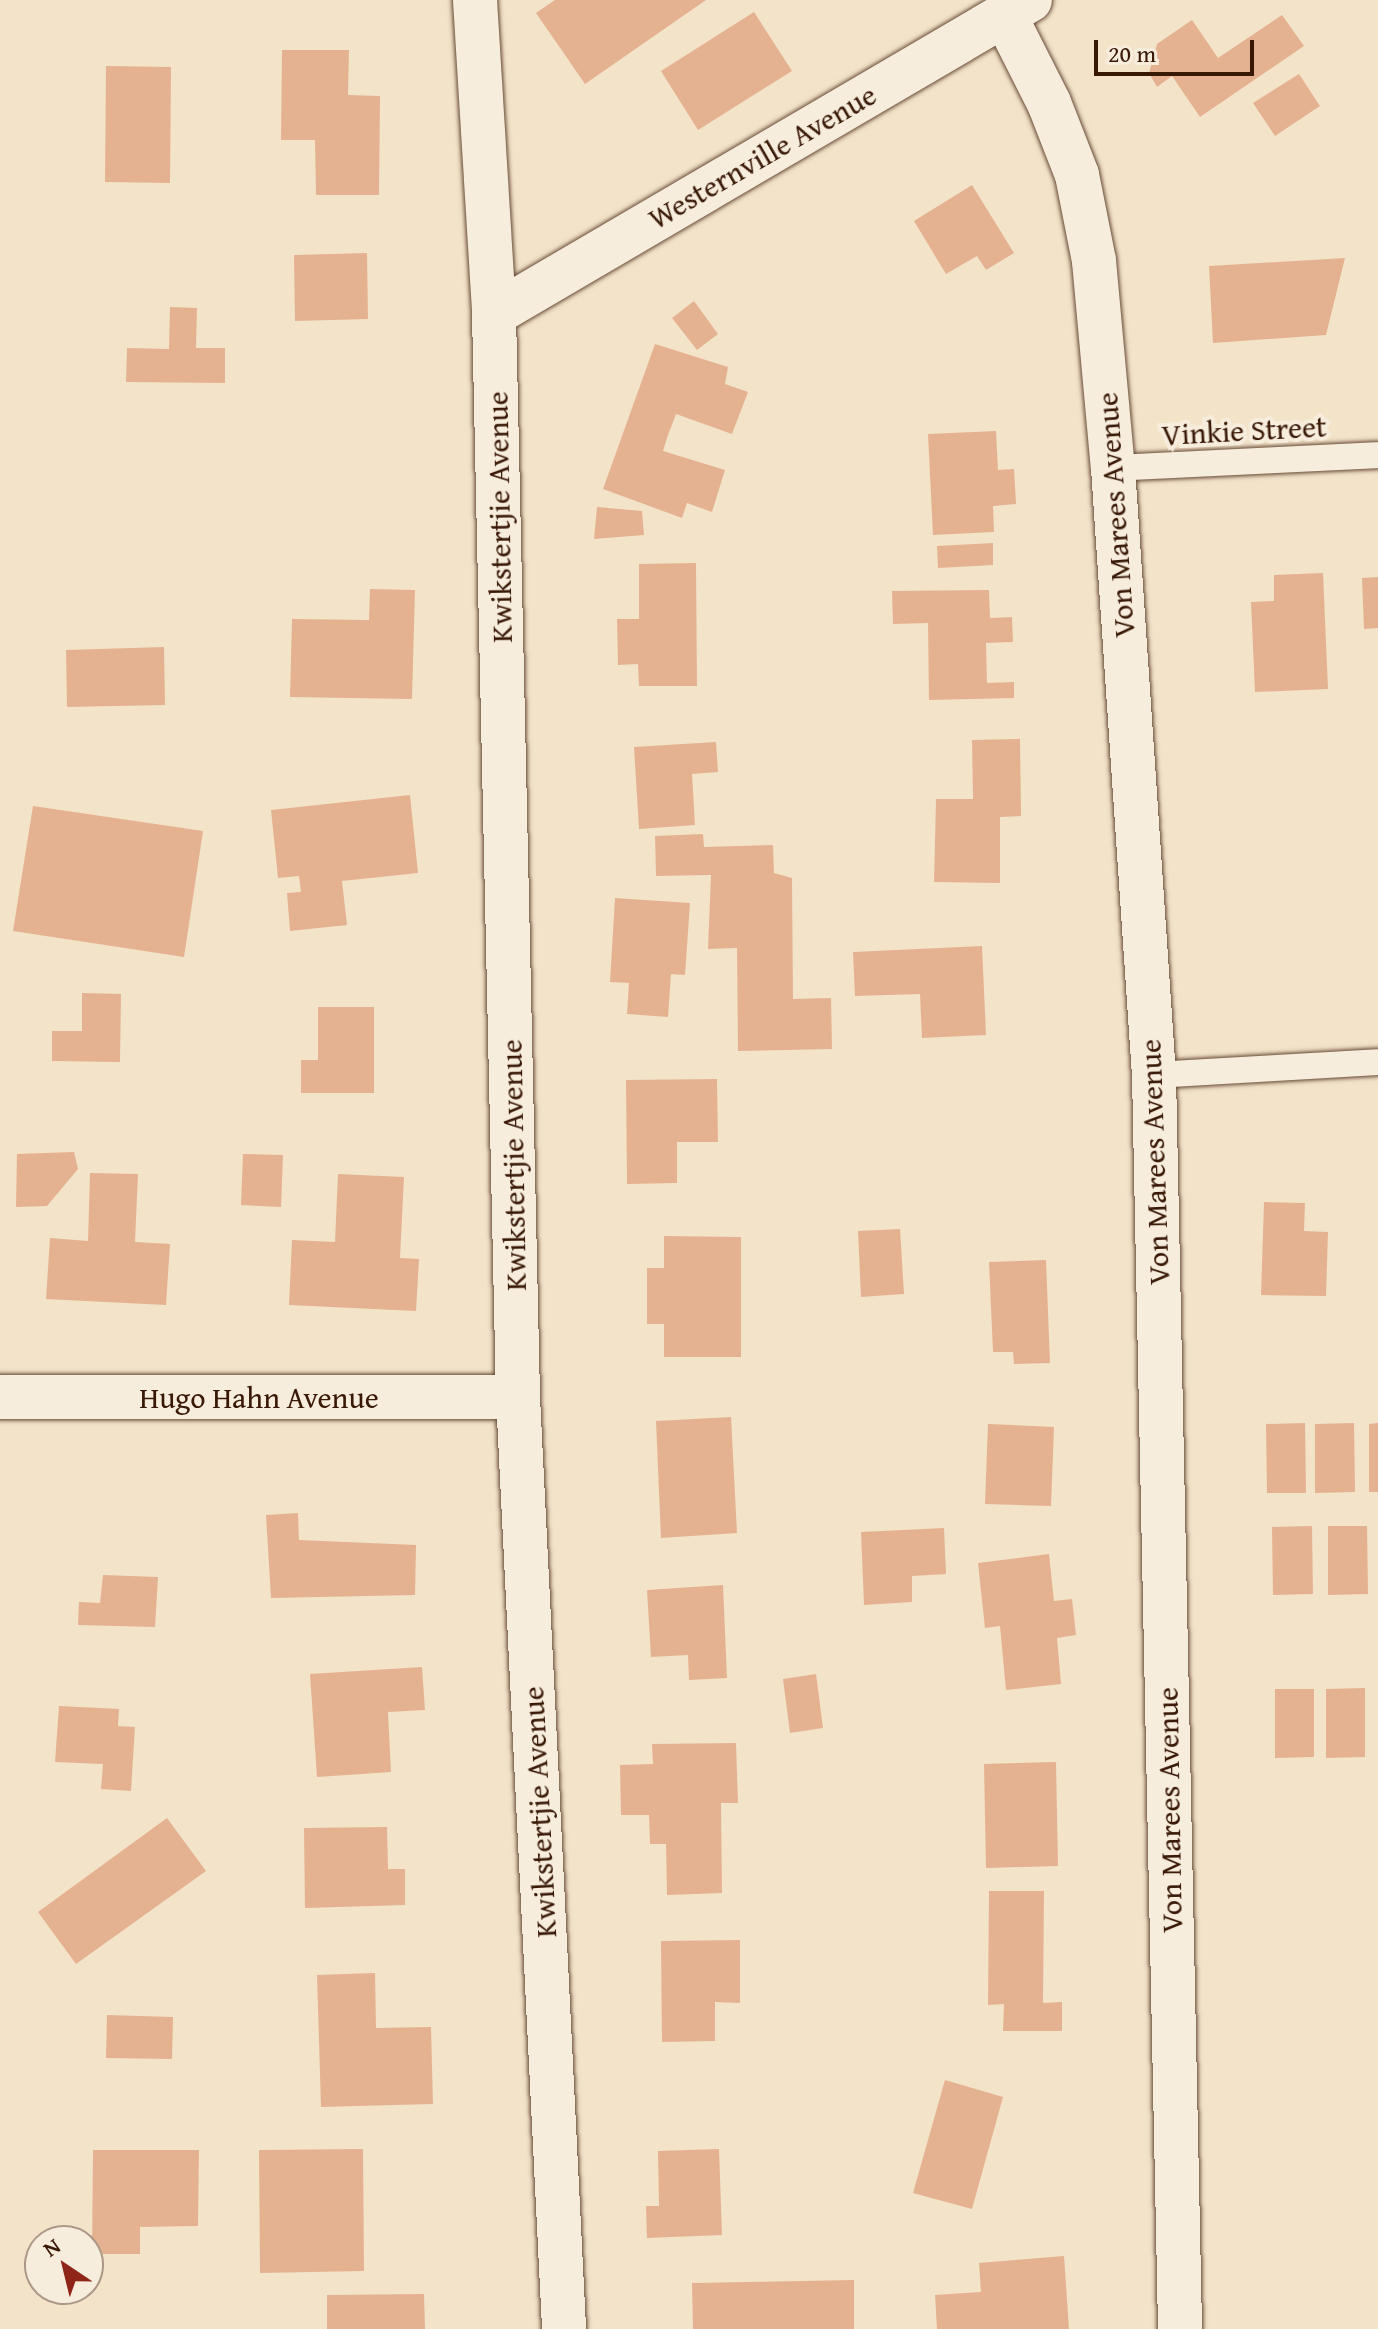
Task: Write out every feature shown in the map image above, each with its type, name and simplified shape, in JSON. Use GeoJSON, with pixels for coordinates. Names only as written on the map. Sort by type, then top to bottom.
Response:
{"type":"FeatureCollection","features":[{"type":"Feature","properties":{"kind":"street","name":"Kwikstertjie Avenue"},"geometry":{"type":"LineString","coordinates":[[475,0],[494,314],[518,1397],[564,2329]]}},
{"type":"Feature","properties":{"kind":"street","name":"Westernville Avenue"},"geometry":{"type":"LineString","coordinates":[[494,314],[1017,7]]}},
{"type":"Feature","properties":{"kind":"street","name":"Von Marees Avenue"},"geometry":{"type":"LineString","coordinates":[[1017,7],[1077,175],[1094,261],[1113,468],[1154,1075],[1180,2329]]}},
{"type":"Feature","properties":{"kind":"street","name":"Hugo Hahn Avenue"},"geometry":{"type":"LineString","coordinates":[[0,1397],[518,1397]]}},
{"type":"Feature","properties":{"kind":"lane","name":"Vinkie Street"},"geometry":{"type":"LineString","coordinates":[[1113,468],[1378,455]]}},
{"type":"Feature","properties":{"kind":"lane"},"geometry":{"type":"LineString","coordinates":[[1154,1075],[1378,1062]]}},
{"type":"Feature","properties":{"kind":"building"},"geometry":{"type":"Polygon","coordinates":[[[555,0],[706,0],[585,84],[536,13],[555,0]]]}},
{"type":"Feature","properties":{"kind":"building"},"geometry":{"type":"Polygon","coordinates":[[[754,12],[792,71],[698,130],[661,71],[754,12]]]}},
{"type":"Feature","properties":{"kind":"building"},"geometry":{"type":"Polygon","coordinates":[[[1282,15],[1304,46],[1200,117],[1172,76],[1157,87],[1149,73],[1157,44],[1192,20],[1218,58],[1282,15]]]}},
{"type":"Feature","properties":{"kind":"building"},"geometry":{"type":"Polygon","coordinates":[[[282,50],[349,50],[348,95],[380,96],[379,195],[316,195],[315,140],[281,140],[282,50]]]}},
{"type":"Feature","properties":{"kind":"building"},"geometry":{"type":"Polygon","coordinates":[[[106,66],[171,67],[170,183],[105,182],[106,66]]]}},
{"type":"Feature","properties":{"kind":"building"},"geometry":{"type":"Polygon","coordinates":[[[1299,74],[1320,106],[1275,136],[1253,103],[1299,74]]]}},
{"type":"Feature","properties":{"kind":"building"},"geometry":{"type":"Polygon","coordinates":[[[972,185],[1014,253],[986,270],[977,256],[946,274],[914,221],[972,185]]]}},
{"type":"Feature","properties":{"kind":"building"},"geometry":{"type":"Polygon","coordinates":[[[367,253],[368,319],[295,321],[294,255],[367,253]]]}},
{"type":"Feature","properties":{"kind":"building"},"geometry":{"type":"Polygon","coordinates":[[[1345,258],[1326,335],[1213,343],[1209,266],[1345,258]]]}},
{"type":"Feature","properties":{"kind":"building"},"geometry":{"type":"Polygon","coordinates":[[[694,301],[718,334],[697,350],[672,318],[694,301]]]}},
{"type":"Feature","properties":{"kind":"building"},"geometry":{"type":"Polygon","coordinates":[[[170,307],[197,308],[196,348],[225,348],[225,383],[126,382],[127,348],[169,349],[170,307]]]}},
{"type":"Feature","properties":{"kind":"building"},"geometry":{"type":"Polygon","coordinates":[[[655,344],[728,367],[725,384],[748,392],[732,434],[676,414],[663,451],[725,470],[712,512],[687,503],[682,518],[603,489],[655,344]]]}},
{"type":"Feature","properties":{"kind":"building"},"geometry":{"type":"Polygon","coordinates":[[[996,431],[998,470],[1014,469],[1016,504],[993,506],[994,532],[933,535],[928,434],[996,431]]]}},
{"type":"Feature","properties":{"kind":"building"},"geometry":{"type":"Polygon","coordinates":[[[597,507],[642,511],[644,535],[594,539],[597,507]]]}},
{"type":"Feature","properties":{"kind":"building"},"geometry":{"type":"Polygon","coordinates":[[[993,543],[993,565],[938,568],[937,546],[993,543]]]}},
{"type":"Feature","properties":{"kind":"building"},"geometry":{"type":"Polygon","coordinates":[[[696,563],[697,686],[639,686],[638,664],[618,665],[617,619],[639,619],[639,564],[696,563]]]}},
{"type":"Feature","properties":{"kind":"building"},"geometry":{"type":"Polygon","coordinates":[[[1323,573],[1328,689],[1255,692],[1251,602],[1274,601],[1274,575],[1323,573]]]}},
{"type":"Feature","properties":{"kind":"building"},"geometry":{"type":"Polygon","coordinates":[[[1378,577],[1378,628],[1364,629],[1362,578],[1378,577]]]}},
{"type":"Feature","properties":{"kind":"building"},"geometry":{"type":"Polygon","coordinates":[[[370,589],[415,590],[412,699],[290,697],[292,619],[369,620],[370,589]]]}},
{"type":"Feature","properties":{"kind":"building"},"geometry":{"type":"Polygon","coordinates":[[[989,590],[990,618],[1012,617],[1013,642],[986,643],[987,683],[1014,682],[1014,698],[929,700],[928,623],[893,624],[892,591],[989,590]]]}},
{"type":"Feature","properties":{"kind":"building"},"geometry":{"type":"Polygon","coordinates":[[[164,647],[165,705],[67,707],[66,650],[164,647]]]}},
{"type":"Feature","properties":{"kind":"building"},"geometry":{"type":"Polygon","coordinates":[[[1020,739],[1021,816],[1000,817],[1000,883],[934,882],[936,799],[973,799],[972,740],[1020,739]]]}},
{"type":"Feature","properties":{"kind":"building"},"geometry":{"type":"Polygon","coordinates":[[[716,742],[718,772],[692,774],[695,825],[639,829],[634,747],[716,742]]]}},
{"type":"Feature","properties":{"kind":"building"},"geometry":{"type":"Polygon","coordinates":[[[410,795],[418,873],[342,881],[347,925],[290,931],[287,893],[301,892],[299,876],[278,878],[271,810],[410,795]]]}},
{"type":"Feature","properties":{"kind":"building"},"geometry":{"type":"Polygon","coordinates":[[[33,806],[203,831],[184,957],[13,931],[33,806]]]}},
{"type":"Feature","properties":{"kind":"building"},"geometry":{"type":"Polygon","coordinates":[[[703,834],[704,847],[773,845],[774,873],[792,878],[793,999],[831,998],[832,1049],[738,1051],[737,948],[708,949],[711,875],[656,876],[655,836],[703,834]]]}},
{"type":"Feature","properties":{"kind":"building"},"geometry":{"type":"Polygon","coordinates":[[[615,898],[690,903],[685,975],[671,974],[668,1017],[627,1014],[629,983],[610,982],[615,898]]]}},
{"type":"Feature","properties":{"kind":"building"},"geometry":{"type":"Polygon","coordinates":[[[982,946],[986,1035],[922,1038],[920,994],[855,996],[853,952],[982,946]]]}},
{"type":"Feature","properties":{"kind":"building"},"geometry":{"type":"Polygon","coordinates":[[[82,993],[121,994],[120,1062],[52,1061],[52,1031],[82,1031],[82,993]]]}},
{"type":"Feature","properties":{"kind":"building"},"geometry":{"type":"Polygon","coordinates":[[[318,1007],[374,1007],[374,1093],[301,1093],[301,1060],[318,1060],[318,1007]]]}},
{"type":"Feature","properties":{"kind":"building"},"geometry":{"type":"Polygon","coordinates":[[[717,1079],[718,1142],[677,1142],[677,1183],[627,1184],[626,1080],[717,1079]]]}},
{"type":"Feature","properties":{"kind":"building"},"geometry":{"type":"Polygon","coordinates":[[[74,1152],[78,1169],[47,1206],[16,1207],[17,1154],[74,1152]]]}},
{"type":"Feature","properties":{"kind":"building"},"geometry":{"type":"Polygon","coordinates":[[[243,1154],[283,1155],[281,1207],[241,1205],[243,1154]]]}},
{"type":"Feature","properties":{"kind":"building"},"geometry":{"type":"Polygon","coordinates":[[[90,1173],[138,1174],[135,1242],[170,1244],[166,1305],[46,1299],[50,1238],[88,1241],[90,1173]]]}},
{"type":"Feature","properties":{"kind":"building"},"geometry":{"type":"Polygon","coordinates":[[[338,1174],[404,1177],[400,1258],[419,1259],[416,1311],[289,1305],[292,1240],[335,1242],[338,1174]]]}},
{"type":"Feature","properties":{"kind":"building"},"geometry":{"type":"Polygon","coordinates":[[[1264,1202],[1305,1203],[1304,1231],[1328,1232],[1326,1296],[1261,1295],[1264,1202]]]}},
{"type":"Feature","properties":{"kind":"building"},"geometry":{"type":"Polygon","coordinates":[[[900,1229],[904,1294],[861,1297],[858,1231],[900,1229]]]}},
{"type":"Feature","properties":{"kind":"building"},"geometry":{"type":"Polygon","coordinates":[[[664,1236],[741,1237],[741,1357],[664,1357],[664,1324],[647,1324],[647,1268],[664,1268],[664,1236]]]}},
{"type":"Feature","properties":{"kind":"building"},"geometry":{"type":"Polygon","coordinates":[[[1046,1260],[1050,1363],[1014,1364],[1013,1352],[993,1352],[989,1262],[1046,1260]]]}},
{"type":"Feature","properties":{"kind":"building"},"geometry":{"type":"Polygon","coordinates":[[[731,1417],[737,1533],[661,1538],[656,1421],[731,1417]]]}},
{"type":"Feature","properties":{"kind":"building"},"geometry":{"type":"Polygon","coordinates":[[[1305,1423],[1306,1493],[1267,1493],[1266,1424],[1305,1423]]]}},
{"type":"Feature","properties":{"kind":"building"},"geometry":{"type":"Polygon","coordinates":[[[1354,1423],[1355,1492],[1315,1493],[1315,1424],[1354,1423]]]}},
{"type":"Feature","properties":{"kind":"building"},"geometry":{"type":"Polygon","coordinates":[[[1378,1423],[1378,1492],[1369,1492],[1369,1424],[1378,1423]]]}},
{"type":"Feature","properties":{"kind":"building"},"geometry":{"type":"Polygon","coordinates":[[[988,1424],[1054,1427],[1051,1506],[985,1504],[988,1424]]]}},
{"type":"Feature","properties":{"kind":"building"},"geometry":{"type":"Polygon","coordinates":[[[298,1513],[299,1540],[416,1545],[415,1595],[271,1598],[266,1515],[298,1513]]]}},
{"type":"Feature","properties":{"kind":"building"},"geometry":{"type":"Polygon","coordinates":[[[1312,1526],[1313,1594],[1273,1595],[1272,1527],[1312,1526]]]}},
{"type":"Feature","properties":{"kind":"building"},"geometry":{"type":"Polygon","coordinates":[[[1328,1526],[1367,1526],[1368,1594],[1328,1595],[1328,1526]]]}},
{"type":"Feature","properties":{"kind":"building"},"geometry":{"type":"Polygon","coordinates":[[[944,1528],[946,1574],[912,1576],[912,1602],[864,1605],[861,1532],[944,1528]]]}},
{"type":"Feature","properties":{"kind":"building"},"geometry":{"type":"Polygon","coordinates":[[[1049,1554],[1054,1601],[1072,1599],[1076,1635],[1057,1638],[1061,1684],[1006,1690],[1000,1626],[985,1628],[978,1563],[1049,1554]]]}},
{"type":"Feature","properties":{"kind":"building"},"geometry":{"type":"Polygon","coordinates":[[[103,1575],[158,1577],[155,1627],[78,1625],[79,1602],[100,1603],[103,1575]]]}},
{"type":"Feature","properties":{"kind":"building"},"geometry":{"type":"Polygon","coordinates":[[[723,1585],[727,1678],[689,1680],[688,1655],[651,1657],[647,1590],[723,1585]]]}},
{"type":"Feature","properties":{"kind":"building"},"geometry":{"type":"Polygon","coordinates":[[[422,1667],[425,1710],[388,1712],[391,1772],[317,1777],[310,1674],[422,1667]]]}},
{"type":"Feature","properties":{"kind":"building"},"geometry":{"type":"Polygon","coordinates":[[[816,1674],[823,1728],[790,1733],[783,1679],[816,1674]]]}},
{"type":"Feature","properties":{"kind":"building"},"geometry":{"type":"Polygon","coordinates":[[[1365,1688],[1365,1757],[1326,1758],[1326,1689],[1365,1688]]]}},
{"type":"Feature","properties":{"kind":"building"},"geometry":{"type":"Polygon","coordinates":[[[1275,1689],[1314,1689],[1314,1757],[1275,1758],[1275,1689]]]}},
{"type":"Feature","properties":{"kind":"building"},"geometry":{"type":"Polygon","coordinates":[[[59,1706],[119,1709],[118,1726],[135,1727],[131,1791],[101,1789],[103,1764],[55,1762],[59,1706]]]}},
{"type":"Feature","properties":{"kind":"building"},"geometry":{"type":"Polygon","coordinates":[[[736,1743],[738,1803],[721,1803],[722,1893],[667,1895],[666,1844],[650,1844],[649,1815],[621,1815],[620,1765],[653,1764],[652,1744],[736,1743]]]}},
{"type":"Feature","properties":{"kind":"building"},"geometry":{"type":"Polygon","coordinates":[[[1056,1762],[1058,1866],[986,1868],[984,1764],[1056,1762]]]}},
{"type":"Feature","properties":{"kind":"building"},"geometry":{"type":"Polygon","coordinates":[[[167,1818],[206,1871],[76,1964],[38,1912],[167,1818]]]}},
{"type":"Feature","properties":{"kind":"building"},"geometry":{"type":"Polygon","coordinates":[[[387,1827],[388,1869],[405,1869],[405,1905],[305,1908],[304,1828],[387,1827]]]}},
{"type":"Feature","properties":{"kind":"building"},"geometry":{"type":"Polygon","coordinates":[[[989,1891],[1044,1891],[1043,2003],[1062,2002],[1062,2031],[1003,2031],[1004,2004],[988,2005],[989,1891]]]}},
{"type":"Feature","properties":{"kind":"building"},"geometry":{"type":"Polygon","coordinates":[[[740,1940],[740,2003],[715,2002],[715,2041],[662,2042],[661,1941],[740,1940]]]}},
{"type":"Feature","properties":{"kind":"building"},"geometry":{"type":"Polygon","coordinates":[[[375,1973],[376,2028],[431,2027],[433,2104],[321,2107],[317,1975],[375,1973]]]}},
{"type":"Feature","properties":{"kind":"building"},"geometry":{"type":"Polygon","coordinates":[[[107,2015],[173,2017],[172,2059],[106,2058],[107,2015]]]}},
{"type":"Feature","properties":{"kind":"building"},"geometry":{"type":"Polygon","coordinates":[[[945,2080],[1003,2097],[972,2209],[913,2193],[945,2080]]]}},
{"type":"Feature","properties":{"kind":"building"},"geometry":{"type":"Polygon","coordinates":[[[363,2149],[364,2271],[260,2273],[259,2150],[363,2149]]]}},
{"type":"Feature","properties":{"kind":"building"},"geometry":{"type":"Polygon","coordinates":[[[719,2149],[722,2235],[647,2238],[646,2206],[659,2206],[658,2151],[719,2149]]]}},
{"type":"Feature","properties":{"kind":"building"},"geometry":{"type":"Polygon","coordinates":[[[93,2150],[199,2150],[198,2226],[140,2227],[140,2254],[104,2254],[104,2225],[92,2225],[93,2150]]]}},
{"type":"Feature","properties":{"kind":"building"},"geometry":{"type":"Polygon","coordinates":[[[1064,2256],[1069,2329],[937,2329],[935,2295],[981,2292],[979,2263],[1064,2256]]]}},
{"type":"Feature","properties":{"kind":"building"},"geometry":{"type":"Polygon","coordinates":[[[854,2280],[854,2329],[693,2329],[692,2283],[854,2280]]]}},
{"type":"Feature","properties":{"kind":"building"},"geometry":{"type":"Polygon","coordinates":[[[424,2294],[425,2329],[327,2329],[327,2295],[424,2294]]]}}]}
